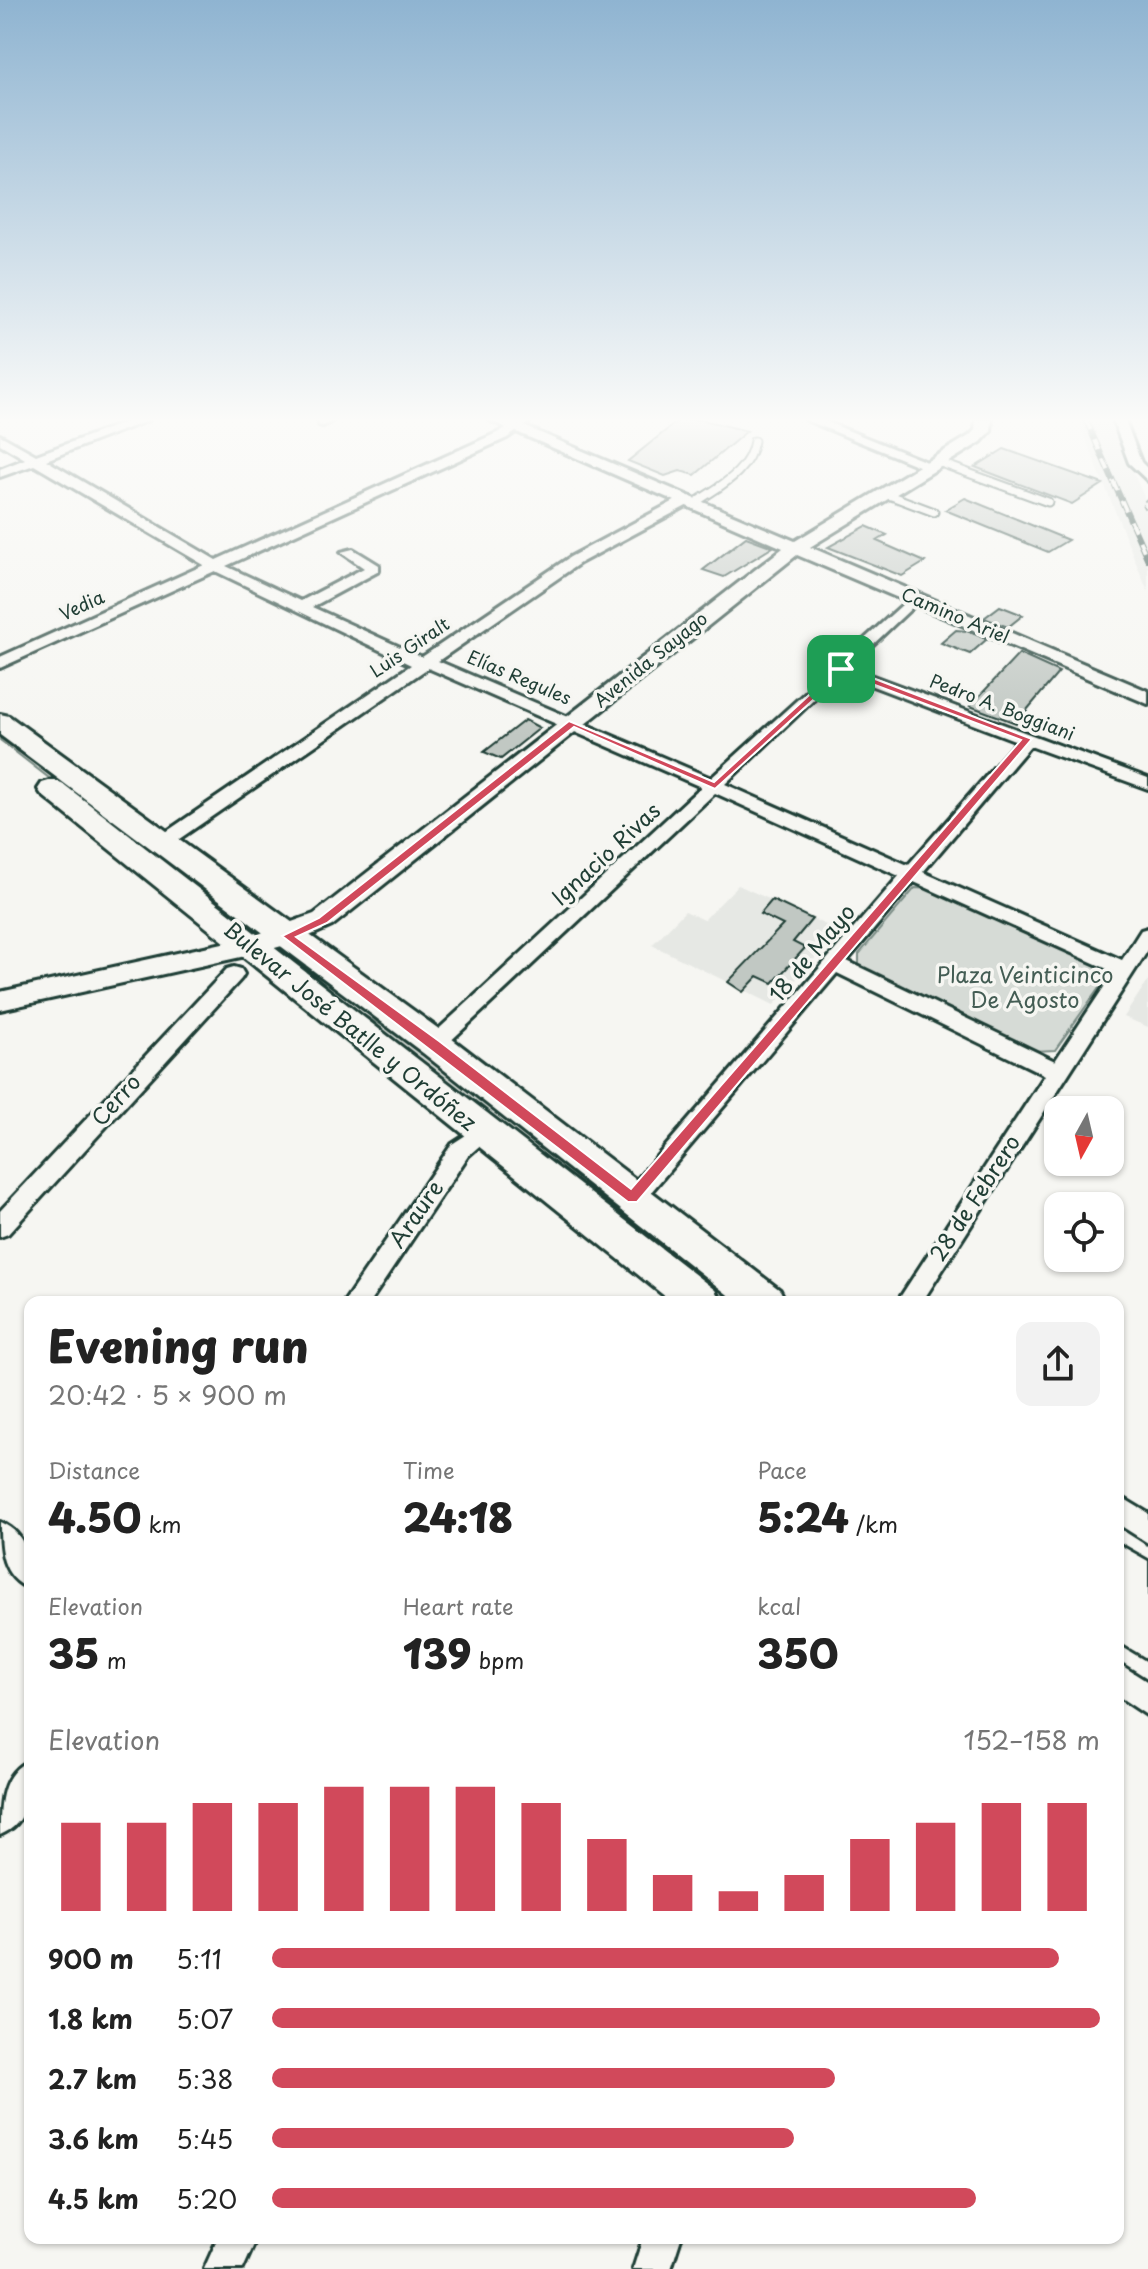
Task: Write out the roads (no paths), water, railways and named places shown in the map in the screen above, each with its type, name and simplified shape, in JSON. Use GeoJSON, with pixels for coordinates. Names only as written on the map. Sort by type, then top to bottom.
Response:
{"type":"FeatureCollection","features":[{"type":"Feature","properties":{"kind":"main road","name":"Bulevar José Batlle y Ordóñez"},"geometry":{"type":"LineString","coordinates":[[0,722],[435,1044],[758,1296]]}},
{"type":"Feature","properties":{"kind":"main road","name":"Bulevar José Batlle y Ordóñez"},"geometry":{"type":"LineString","coordinates":[[0,748],[242,960],[483,1133],[691,1296]]}},
{"type":"Feature","properties":{"kind":"main road"},"geometry":{"type":"LineString","coordinates":[[1124,1572],[1148,1590]]}},
{"type":"Feature","properties":{"kind":"main road"},"geometry":{"type":"LineString","coordinates":[[1124,1617],[1148,1635]]}},
{"type":"Feature","properties":{"kind":"street","name":"Elías Regules"},"geometry":{"type":"LineString","coordinates":[[148,526],[216,566],[411,660],[573,723],[1125,969]]}},
{"type":"Feature","properties":{"kind":"street","name":"Vedia"},"geometry":{"type":"LineString","coordinates":[[0,663],[302,526]]}},
{"type":"Feature","properties":{"kind":"street","name":"Luis Giralt"},"geometry":{"type":"LineString","coordinates":[[163,842],[575,560],[643,526]]}},
{"type":"Feature","properties":{"kind":"street","name":"Camino Ariel"},"geometry":{"type":"LineString","coordinates":[[747,526],[1148,698]]}},
{"type":"Feature","properties":{"kind":"street","name":"Avenida Sayago"},"geometry":{"type":"LineString","coordinates":[[0,1001],[242,960],[323,920],[796,547],[832,526]]}},
{"type":"Feature","properties":{"kind":"street"},"geometry":{"type":"LineString","coordinates":[[301,607],[374,568],[348,552]]}},
{"type":"Feature","properties":{"kind":"street","name":"Ignacio Rivas"},"geometry":{"type":"LineString","coordinates":[[435,1044],[913,599]]}},
{"type":"Feature","properties":{"kind":"street","name":"Pedro A. Boggiani"},"geometry":{"type":"LineString","coordinates":[[841,669],[1148,784]]}},
{"type":"Feature","properties":{"kind":"street","name":"18 de Mayo"},"geometry":{"type":"LineString","coordinates":[[632,1198],[1027,739]]}},
{"type":"Feature","properties":{"kind":"street","name":"28 de Febrero"},"geometry":{"type":"LineString","coordinates":[[913,1296],[1056,1071],[1148,935]]}},
{"type":"Feature","properties":{"kind":"street","name":"Cerro"},"geometry":{"type":"LineString","coordinates":[[0,1227],[242,960]]}},
{"type":"Feature","properties":{"kind":"street"},"geometry":{"type":"LineString","coordinates":[[834,963],[1056,1071]]}},
{"type":"Feature","properties":{"kind":"street","name":"Araure"},"geometry":{"type":"LineString","coordinates":[[360,1296],[460,1150],[483,1133]]}},
{"type":"Feature","properties":{"kind":"street"},"geometry":{"type":"LineString","coordinates":[[1124,1512],[1148,1530]]}},
{"type":"Feature","properties":{"kind":"street"},"geometry":{"type":"LineString","coordinates":[[0,1536],[24,1567]]}},
{"type":"Feature","properties":{"kind":"street"},"geometry":{"type":"LineString","coordinates":[[1124,1683],[1148,1701]]}},
{"type":"Feature","properties":{"kind":"street"},"geometry":{"type":"LineString","coordinates":[[0,1819],[24,1784]]}},
{"type":"Feature","properties":{"kind":"street"},"geometry":{"type":"LineString","coordinates":[[223,2269],[235,2244]]}},
{"type":"Feature","properties":{"kind":"street"},"geometry":{"type":"LineString","coordinates":[[652,2269],[660,2244]]}},
{"type":"Feature","properties":{"kind":"railway"},"geometry":{"type":"LineString","coordinates":[[1133,526],[1148,560]]}},
{"type":"Feature","properties":{"kind":"park label","name":"Plaza Veinticinco De Agosto"},"geometry":{"type":"Point","coordinates":[1025,988]}}]}
